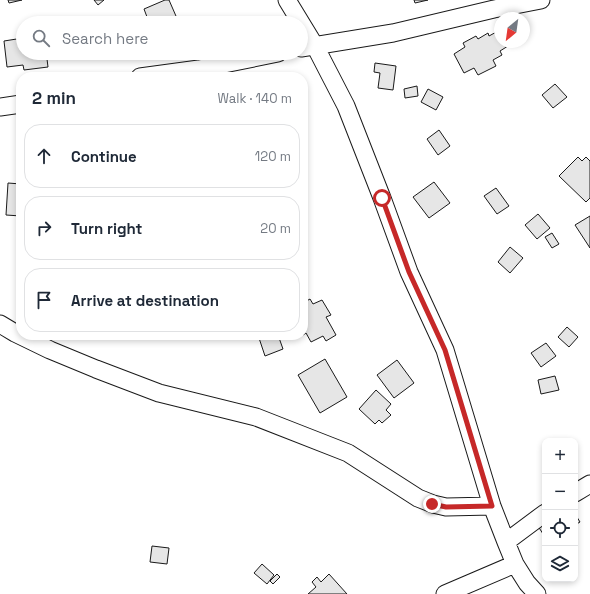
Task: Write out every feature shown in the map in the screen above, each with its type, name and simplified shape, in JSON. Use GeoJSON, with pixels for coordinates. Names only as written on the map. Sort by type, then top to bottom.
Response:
{"type":"FeatureCollection","features":[{"type":"Feature","properties":{"kind":"street"},"geometry":{"type":"LineString","coordinates":[[287,0],[294,16]]}},
{"type":"Feature","properties":{"kind":"street"},"geometry":{"type":"LineString","coordinates":[[530,590],[515,564],[492,506],[445,350],[409,272],[346,106],[308,47],[393,33],[494,9],[541,0]]}},
{"type":"Feature","properties":{"kind":"street"},"geometry":{"type":"LineString","coordinates":[[177,72],[243,60]]}},
{"type":"Feature","properties":{"kind":"street"},"geometry":{"type":"LineString","coordinates":[[0,107],[16,105]]}},
{"type":"Feature","properties":{"kind":"street"},"geometry":{"type":"LineString","coordinates":[[0,324],[16,334]]}},
{"type":"Feature","properties":{"kind":"street"},"geometry":{"type":"LineString","coordinates":[[29,340],[103,372],[159,392],[256,417],[348,453],[418,498],[432,504],[446,507],[492,506]]}},
{"type":"Feature","properties":{"kind":"street"},"geometry":{"type":"LineString","coordinates":[[578,491],[590,484]]}},
{"type":"Feature","properties":{"kind":"street"},"geometry":{"type":"LineString","coordinates":[[506,542],[542,515]]}},
{"type":"Feature","properties":{"kind":"street"},"geometry":{"type":"LineString","coordinates":[[445,594],[515,564]]}},
{"type":"Feature","properties":{"kind":"building"},"geometry":{"type":"Polygon","coordinates":[[[8,0],[22,0],[9,3],[8,0]]]}},
{"type":"Feature","properties":{"kind":"building"},"geometry":{"type":"Polygon","coordinates":[[[94,0],[104,0],[98,5],[94,0]]]}},
{"type":"Feature","properties":{"kind":"building"},"geometry":{"type":"Polygon","coordinates":[[[165,0],[169,0],[176,16],[147,16],[144,9],[165,0]]]}},
{"type":"Feature","properties":{"kind":"building"},"geometry":{"type":"Polygon","coordinates":[[[414,0],[428,0],[415,3],[414,0]]]}},
{"type":"Feature","properties":{"kind":"building"},"geometry":{"type":"Polygon","coordinates":[[[488,33],[489,36],[494,33],[494,48],[505,48],[500,51],[502,55],[493,60],[496,66],[478,75],[474,68],[464,73],[454,54],[465,47],[463,43],[476,36],[478,39],[488,33]]]}},
{"type":"Feature","properties":{"kind":"building"},"geometry":{"type":"Polygon","coordinates":[[[16,39],[16,60],[47,60],[48,67],[24,70],[23,65],[7,67],[4,41],[16,39]]]}},
{"type":"Feature","properties":{"kind":"building"},"geometry":{"type":"Polygon","coordinates":[[[375,63],[396,66],[393,90],[378,88],[380,73],[374,72],[375,63]]]}},
{"type":"Feature","properties":{"kind":"building"},"geometry":{"type":"Polygon","coordinates":[[[555,84],[567,97],[553,108],[542,95],[555,84]]]}},
{"type":"Feature","properties":{"kind":"building"},"geometry":{"type":"Polygon","coordinates":[[[417,86],[418,96],[405,98],[404,89],[417,86]]]}},
{"type":"Feature","properties":{"kind":"building"},"geometry":{"type":"Polygon","coordinates":[[[428,89],[443,97],[436,110],[421,102],[428,89]]]}},
{"type":"Feature","properties":{"kind":"building"},"geometry":{"type":"Polygon","coordinates":[[[439,130],[450,146],[438,155],[427,139],[439,130]]]}},
{"type":"Feature","properties":{"kind":"building"},"geometry":{"type":"Polygon","coordinates":[[[578,157],[582,161],[586,157],[590,161],[590,198],[586,202],[559,176],[578,157]]]}},
{"type":"Feature","properties":{"kind":"building"},"geometry":{"type":"Polygon","coordinates":[[[434,182],[450,203],[429,218],[413,197],[434,182]]]}},
{"type":"Feature","properties":{"kind":"building"},"geometry":{"type":"Polygon","coordinates":[[[8,183],[16,184],[16,216],[6,215],[8,183]]]}},
{"type":"Feature","properties":{"kind":"building"},"geometry":{"type":"Polygon","coordinates":[[[496,188],[509,206],[497,214],[484,196],[496,188]]]}},
{"type":"Feature","properties":{"kind":"building"},"geometry":{"type":"Polygon","coordinates":[[[538,214],[550,228],[537,239],[525,225],[538,214]]]}},
{"type":"Feature","properties":{"kind":"building"},"geometry":{"type":"Polygon","coordinates":[[[590,216],[590,248],[575,225],[590,216]]]}},
{"type":"Feature","properties":{"kind":"building"},"geometry":{"type":"Polygon","coordinates":[[[552,233],[559,244],[552,248],[545,237],[552,233]]]}},
{"type":"Feature","properties":{"kind":"building"},"geometry":{"type":"Polygon","coordinates":[[[510,247],[523,258],[510,273],[498,262],[510,247]]]}},
{"type":"Feature","properties":{"kind":"building"},"geometry":{"type":"Polygon","coordinates":[[[310,299],[313,304],[322,300],[331,315],[326,317],[336,335],[326,341],[323,336],[311,342],[308,337],[308,300],[310,299]]]}},
{"type":"Feature","properties":{"kind":"building"},"geometry":{"type":"Polygon","coordinates":[[[567,327],[578,337],[569,347],[558,337],[567,327]]]}},
{"type":"Feature","properties":{"kind":"building"},"geometry":{"type":"Polygon","coordinates":[[[260,340],[280,340],[283,349],[265,356],[260,340]]]}},
{"type":"Feature","properties":{"kind":"building"},"geometry":{"type":"Polygon","coordinates":[[[546,343],[556,356],[541,367],[531,353],[546,343]]]}},
{"type":"Feature","properties":{"kind":"building"},"geometry":{"type":"Polygon","coordinates":[[[325,359],[347,397],[320,413],[298,375],[325,359]]]}},
{"type":"Feature","properties":{"kind":"building"},"geometry":{"type":"Polygon","coordinates":[[[397,360],[414,383],[394,398],[377,375],[397,360]]]}},
{"type":"Feature","properties":{"kind":"building"},"geometry":{"type":"Polygon","coordinates":[[[555,376],[559,390],[541,394],[538,380],[555,376]]]}},
{"type":"Feature","properties":{"kind":"building"},"geometry":{"type":"Polygon","coordinates":[[[376,390],[391,404],[386,410],[391,415],[382,423],[379,420],[375,424],[359,409],[376,390]]]}},
{"type":"Feature","properties":{"kind":"building"},"geometry":{"type":"Polygon","coordinates":[[[542,519],[542,532],[536,523],[542,519]]]}},
{"type":"Feature","properties":{"kind":"building"},"geometry":{"type":"Polygon","coordinates":[[[152,546],[169,548],[167,564],[150,562],[152,546]]]}},
{"type":"Feature","properties":{"kind":"building"},"geometry":{"type":"Polygon","coordinates":[[[262,564],[274,575],[267,584],[254,573],[262,564]]]}},
{"type":"Feature","properties":{"kind":"building"},"geometry":{"type":"Polygon","coordinates":[[[277,574],[280,577],[273,584],[270,581],[277,574]]]}},
{"type":"Feature","properties":{"kind":"building"},"geometry":{"type":"Polygon","coordinates":[[[329,574],[347,594],[308,594],[316,587],[312,582],[317,577],[321,582],[329,574]]]}},
{"type":"Feature","properties":{"kind":"route"},"geometry":{"type":"LineString","coordinates":[[382,198],[409,272],[445,350],[492,506],[446,507],[432,504]]}}]}
